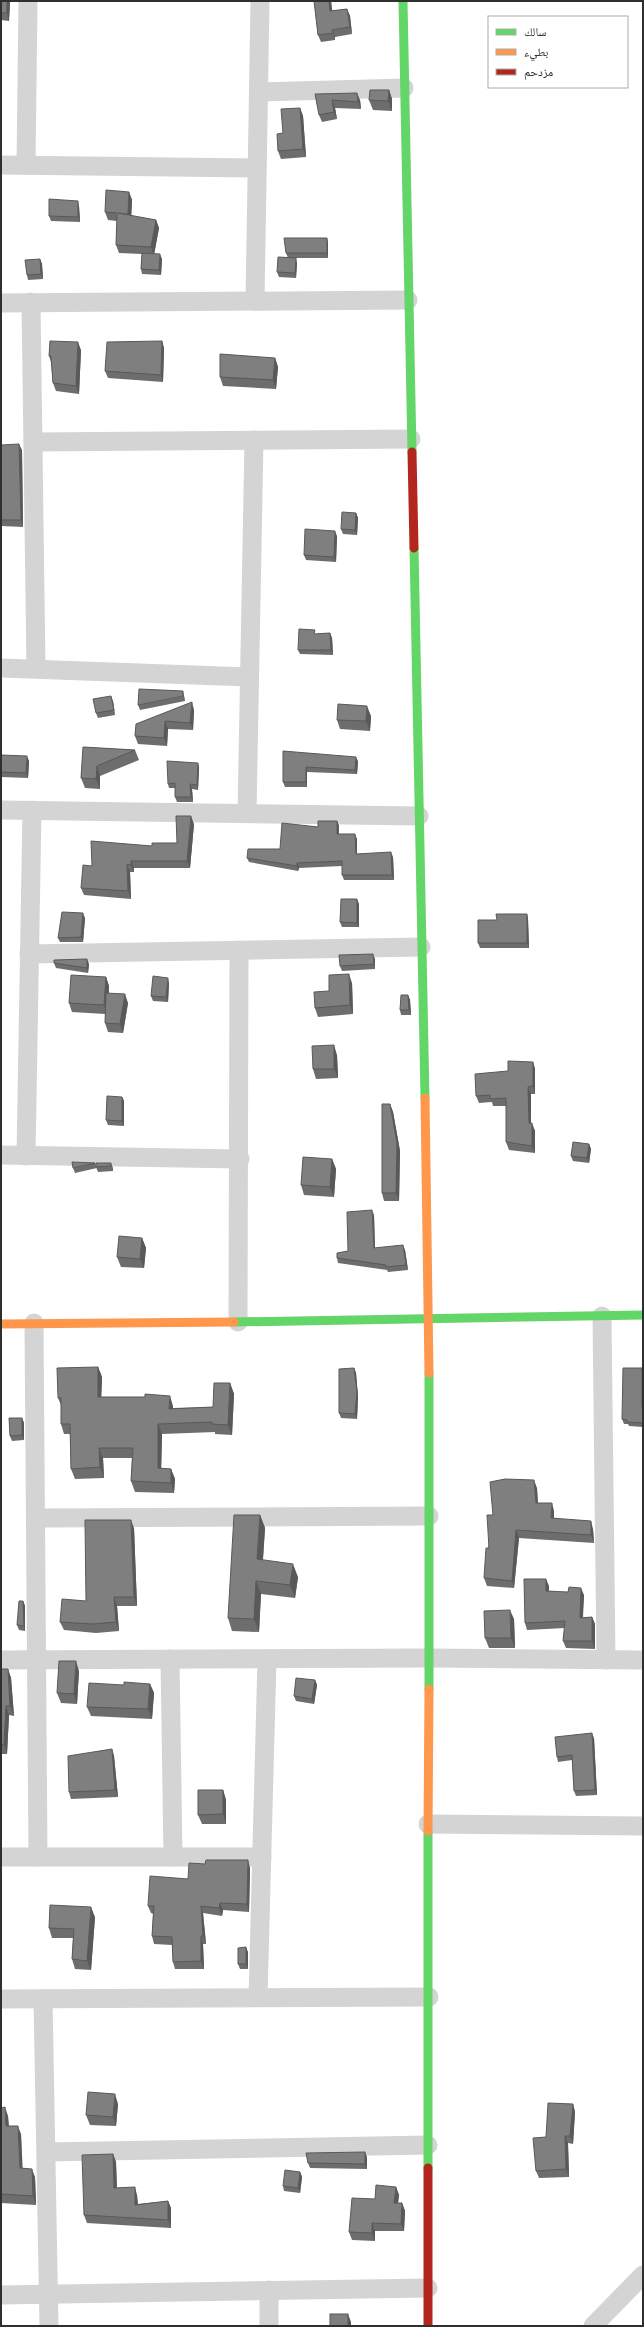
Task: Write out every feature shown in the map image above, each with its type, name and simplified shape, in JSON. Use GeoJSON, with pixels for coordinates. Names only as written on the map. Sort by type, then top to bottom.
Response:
{"type":"FeatureCollection","features":[{"type":"Feature","properties":{"kind":"street"},"geometry":{"type":"LineString","coordinates":[[26,165],[28,1]]}},
{"type":"Feature","properties":{"kind":"street"},"geometry":{"type":"LineString","coordinates":[[255,301],[260,1]]}},
{"type":"Feature","properties":{"kind":"street"},"geometry":{"type":"LineString","coordinates":[[403,1],[429,1319],[428,2326]]}},
{"type":"Feature","properties":{"kind":"street"},"geometry":{"type":"LineString","coordinates":[[258,92],[404,88]]}},
{"type":"Feature","properties":{"kind":"street"},"geometry":{"type":"LineString","coordinates":[[1,165],[258,168]]}},
{"type":"Feature","properties":{"kind":"street"},"geometry":{"type":"LineString","coordinates":[[1,302],[408,300]]}},
{"type":"Feature","properties":{"kind":"street"},"geometry":{"type":"LineString","coordinates":[[31,302],[36,669]]}},
{"type":"Feature","properties":{"kind":"street"},"geometry":{"type":"LineString","coordinates":[[33,442],[411,439]]}},
{"type":"Feature","properties":{"kind":"street"},"geometry":{"type":"LineString","coordinates":[[247,813],[254,440]]}},
{"type":"Feature","properties":{"kind":"street"},"geometry":{"type":"LineString","coordinates":[[1,668],[249,677]]}},
{"type":"Feature","properties":{"kind":"street"},"geometry":{"type":"LineString","coordinates":[[1,810],[419,816]]}},
{"type":"Feature","properties":{"kind":"street"},"geometry":{"type":"LineString","coordinates":[[26,1156],[32,810]]}},
{"type":"Feature","properties":{"kind":"street"},"geometry":{"type":"LineString","coordinates":[[29,954],[422,947]]}},
{"type":"Feature","properties":{"kind":"street"},"geometry":{"type":"LineString","coordinates":[[238,1322],[240,1158],[239,950]]}},
{"type":"Feature","properties":{"kind":"street"},"geometry":{"type":"LineString","coordinates":[[1,1155],[240,1158]]}},
{"type":"Feature","properties":{"kind":"street"},"geometry":{"type":"LineString","coordinates":[[1,1324],[238,1322],[643,1315]]}},
{"type":"Feature","properties":{"kind":"street"},"geometry":{"type":"LineString","coordinates":[[602,1316],[606,1660]]}},
{"type":"Feature","properties":{"kind":"street"},"geometry":{"type":"LineString","coordinates":[[34,1323],[38,1857]]}},
{"type":"Feature","properties":{"kind":"street"},"geometry":{"type":"LineString","coordinates":[[36,1518],[429,1516]]}},
{"type":"Feature","properties":{"kind":"street"},"geometry":{"type":"LineString","coordinates":[[1,1660],[429,1658],[643,1660]]}},
{"type":"Feature","properties":{"kind":"street"},"geometry":{"type":"LineString","coordinates":[[170,1659],[173,1857]]}},
{"type":"Feature","properties":{"kind":"street"},"geometry":{"type":"LineString","coordinates":[[258,1997],[267,1659]]}},
{"type":"Feature","properties":{"kind":"street"},"geometry":{"type":"LineString","coordinates":[[428,1824],[643,1826]]}},
{"type":"Feature","properties":{"kind":"street"},"geometry":{"type":"LineString","coordinates":[[1,1857],[262,1857]]}},
{"type":"Feature","properties":{"kind":"street"},"geometry":{"type":"LineString","coordinates":[[1,2000],[428,1997]]}},
{"type":"Feature","properties":{"kind":"street"},"geometry":{"type":"LineString","coordinates":[[43,1999],[49,2326]]}},
{"type":"Feature","properties":{"kind":"street"},"geometry":{"type":"LineString","coordinates":[[46,2152],[428,2145]]}},
{"type":"Feature","properties":{"kind":"street"},"geometry":{"type":"LineString","coordinates":[[593,2326],[643,2275]]}},
{"type":"Feature","properties":{"kind":"street"},"geometry":{"type":"LineString","coordinates":[[1,2295],[428,2288]]}},
{"type":"Feature","properties":{"kind":"street"},"geometry":{"type":"LineString","coordinates":[[269,2290],[269,2326]]}},
{"type":"Feature","properties":{"kind":"building"},"geometry":{"type":"Polygon","coordinates":[[[1,1],[7,1],[7,13],[1,13],[1,1]]]}},
{"type":"Feature","properties":{"kind":"building"},"geometry":{"type":"Polygon","coordinates":[[[314,1],[329,1],[330,11],[347,9],[350,27],[332,30],[333,33],[318,35],[314,1]]]}},
{"type":"Feature","properties":{"kind":"building"},"geometry":{"type":"Polygon","coordinates":[[[370,90],[389,90],[388,101],[369,100],[370,90]]]}},
{"type":"Feature","properties":{"kind":"building"},"geometry":{"type":"Polygon","coordinates":[[[357,93],[358,102],[332,100],[334,112],[319,115],[315,94],[357,93]]]}},
{"type":"Feature","properties":{"kind":"building"},"geometry":{"type":"Polygon","coordinates":[[[300,108],[303,149],[278,151],[277,134],[283,133],[281,109],[300,108]]]}},
{"type":"Feature","properties":{"kind":"building"},"geometry":{"type":"Polygon","coordinates":[[[106,190],[129,192],[128,214],[118,213],[156,220],[151,247],[116,245],[117,213],[105,212],[106,190]]]}},
{"type":"Feature","properties":{"kind":"building"},"geometry":{"type":"Polygon","coordinates":[[[49,199],[78,201],[78,217],[49,216],[49,199]]]}},
{"type":"Feature","properties":{"kind":"building"},"geometry":{"type":"Polygon","coordinates":[[[284,238],[327,238],[327,253],[286,253],[284,238]]]}},
{"type":"Feature","properties":{"kind":"building"},"geometry":{"type":"Polygon","coordinates":[[[142,253],[160,254],[159,270],[141,269],[142,253]]]}},
{"type":"Feature","properties":{"kind":"building"},"geometry":{"type":"Polygon","coordinates":[[[278,257],[296,258],[295,273],[277,272],[278,257]]]}},
{"type":"Feature","properties":{"kind":"building"},"geometry":{"type":"Polygon","coordinates":[[[40,259],[41,274],[27,275],[25,260],[40,259]]]}},
{"type":"Feature","properties":{"kind":"building"},"geometry":{"type":"Polygon","coordinates":[[[50,341],[78,342],[76,386],[53,383],[51,356],[49,356],[50,341]]]}},
{"type":"Feature","properties":{"kind":"building"},"geometry":{"type":"Polygon","coordinates":[[[162,341],[161,375],[105,371],[107,342],[162,341]]]}},
{"type":"Feature","properties":{"kind":"building"},"geometry":{"type":"Polygon","coordinates":[[[220,354],[275,358],[273,380],[220,377],[220,354]]]}},
{"type":"Feature","properties":{"kind":"building"},"geometry":{"type":"Polygon","coordinates":[[[19,444],[21,520],[1,520],[1,445],[19,444]]]}},
{"type":"Feature","properties":{"kind":"building"},"geometry":{"type":"Polygon","coordinates":[[[342,512],[356,513],[355,530],[341,529],[342,512]]]}},
{"type":"Feature","properties":{"kind":"building"},"geometry":{"type":"Polygon","coordinates":[[[305,529],[335,531],[334,557],[304,555],[305,529]]]}},
{"type":"Feature","properties":{"kind":"building"},"geometry":{"type":"Polygon","coordinates":[[[299,629],[315,630],[314,634],[330,633],[331,650],[298,650],[299,629]]]}},
{"type":"Feature","properties":{"kind":"building"},"geometry":{"type":"Polygon","coordinates":[[[139,689],[183,691],[183,696],[138,705],[139,689]]]}},
{"type":"Feature","properties":{"kind":"building"},"geometry":{"type":"Polygon","coordinates":[[[111,696],[114,710],[96,713],[93,699],[111,696]]]}},
{"type":"Feature","properties":{"kind":"building"},"geometry":{"type":"Polygon","coordinates":[[[192,702],[190,723],[165,721],[164,738],[135,736],[136,724],[192,702]]]}},
{"type":"Feature","properties":{"kind":"building"},"geometry":{"type":"Polygon","coordinates":[[[338,704],[367,706],[366,721],[337,720],[338,704]]]}},
{"type":"Feature","properties":{"kind":"building"},"geometry":{"type":"Polygon","coordinates":[[[83,747],[135,750],[97,766],[96,779],[81,778],[83,747]]]}},
{"type":"Feature","properties":{"kind":"building"},"geometry":{"type":"Polygon","coordinates":[[[283,751],[356,757],[355,770],[306,767],[306,782],[283,782],[283,751]]]}},
{"type":"Feature","properties":{"kind":"building"},"geometry":{"type":"Polygon","coordinates":[[[1,755],[27,756],[26,773],[1,772],[1,755]]]}},
{"type":"Feature","properties":{"kind":"building"},"geometry":{"type":"Polygon","coordinates":[[[167,761],[198,763],[197,785],[190,784],[191,797],[175,797],[175,783],[168,784],[167,761]]]}},
{"type":"Feature","properties":{"kind":"building"},"geometry":{"type":"Polygon","coordinates":[[[176,816],[191,816],[187,861],[131,861],[131,865],[127,864],[128,891],[81,888],[83,865],[92,866],[91,841],[152,846],[152,843],[177,843],[176,816]]]}},
{"type":"Feature","properties":{"kind":"building"},"geometry":{"type":"Polygon","coordinates":[[[318,821],[337,821],[337,834],[355,834],[356,854],[391,852],[392,875],[342,875],[342,861],[297,863],[297,866],[247,858],[248,849],[280,849],[282,823],[318,827],[318,821]]]}},
{"type":"Feature","properties":{"kind":"building"},"geometry":{"type":"Polygon","coordinates":[[[341,899],[357,899],[357,923],[340,922],[341,899]]]}},
{"type":"Feature","properties":{"kind":"building"},"geometry":{"type":"Polygon","coordinates":[[[62,912],[83,913],[81,937],[58,938],[62,912]]]}},
{"type":"Feature","properties":{"kind":"building"},"geometry":{"type":"Polygon","coordinates":[[[496,914],[527,914],[527,943],[478,943],[478,920],[497,920],[496,914]]]}},
{"type":"Feature","properties":{"kind":"building"},"geometry":{"type":"Polygon","coordinates":[[[373,954],[374,964],[340,966],[339,955],[373,954]]]}},
{"type":"Feature","properties":{"kind":"building"},"geometry":{"type":"Polygon","coordinates":[[[87,959],[87,968],[54,963],[54,960],[87,959]]]}},
{"type":"Feature","properties":{"kind":"building"},"geometry":{"type":"Polygon","coordinates":[[[349,974],[350,1005],[315,1008],[314,992],[329,991],[329,975],[349,974]]]}},
{"type":"Feature","properties":{"kind":"building"},"geometry":{"type":"Polygon","coordinates":[[[71,975],[106,977],[104,1005],[69,1003],[71,975]]]}},
{"type":"Feature","properties":{"kind":"building"},"geometry":{"type":"Polygon","coordinates":[[[153,976],[168,978],[166,997],[151,996],[153,976]]]}},
{"type":"Feature","properties":{"kind":"building"},"geometry":{"type":"Polygon","coordinates":[[[106,993],[125,994],[120,1024],[105,1023],[106,993]]]}},
{"type":"Feature","properties":{"kind":"building"},"geometry":{"type":"Polygon","coordinates":[[[401,995],[408,995],[409,1010],[400,1010],[401,995]]]}},
{"type":"Feature","properties":{"kind":"building"},"geometry":{"type":"Polygon","coordinates":[[[334,1045],[334,1069],[313,1069],[312,1046],[334,1045]]]}},
{"type":"Feature","properties":{"kind":"building"},"geometry":{"type":"Polygon","coordinates":[[[508,1061],[533,1062],[533,1086],[528,1087],[529,1123],[532,1123],[532,1146],[506,1142],[506,1098],[490,1099],[490,1095],[476,1096],[475,1074],[508,1071],[508,1061]]]}},
{"type":"Feature","properties":{"kind":"building"},"geometry":{"type":"Polygon","coordinates":[[[107,1096],[122,1097],[122,1121],[106,1120],[107,1096]]]}},
{"type":"Feature","properties":{"kind":"building"},"geometry":{"type":"Polygon","coordinates":[[[382,1104],[390,1104],[397,1143],[396,1193],[382,1193],[382,1104]]]}},
{"type":"Feature","properties":{"kind":"building"},"geometry":{"type":"Polygon","coordinates":[[[573,1142],[589,1144],[587,1158],[571,1156],[573,1142]]]}},
{"type":"Feature","properties":{"kind":"building"},"geometry":{"type":"Polygon","coordinates":[[[303,1157],[332,1159],[330,1187],[301,1185],[303,1157]]]}},
{"type":"Feature","properties":{"kind":"building"},"geometry":{"type":"Polygon","coordinates":[[[72,1162],[95,1163],[73,1168],[72,1162]]]}},
{"type":"Feature","properties":{"kind":"building"},"geometry":{"type":"Polygon","coordinates":[[[96,1163],[111,1163],[111,1166],[96,1167],[96,1163]]]}},
{"type":"Feature","properties":{"kind":"building"},"geometry":{"type":"Polygon","coordinates":[[[372,1210],[374,1248],[403,1245],[406,1265],[386,1267],[386,1265],[337,1258],[337,1253],[348,1251],[347,1212],[372,1210]]]}},
{"type":"Feature","properties":{"kind":"building"},"geometry":{"type":"Polygon","coordinates":[[[119,1236],[142,1238],[140,1259],[117,1257],[119,1236]]]}},
{"type":"Feature","properties":{"kind":"building"},"geometry":{"type":"Polygon","coordinates":[[[98,1367],[98,1397],[145,1397],[145,1394],[170,1396],[169,1409],[213,1407],[214,1383],[230,1383],[228,1425],[212,1424],[212,1422],[158,1424],[158,1468],[171,1469],[171,1483],[131,1481],[133,1448],[99,1448],[100,1467],[71,1469],[70,1424],[61,1424],[61,1398],[58,1398],[57,1368],[98,1367]]]}},
{"type":"Feature","properties":{"kind":"building"},"geometry":{"type":"Polygon","coordinates":[[[354,1368],[357,1392],[355,1414],[339,1413],[339,1369],[354,1368]]]}},
{"type":"Feature","properties":{"kind":"building"},"geometry":{"type":"Polygon","coordinates":[[[623,1368],[642,1368],[643,1423],[627,1422],[627,1420],[622,1419],[623,1368]]]}},
{"type":"Feature","properties":{"kind":"building"},"geometry":{"type":"Polygon","coordinates":[[[9,1418],[22,1418],[22,1435],[10,1436],[9,1418]]]}},
{"type":"Feature","properties":{"kind":"building"},"geometry":{"type":"Polygon","coordinates":[[[505,1479],[534,1480],[536,1503],[552,1503],[551,1518],[591,1521],[591,1535],[516,1530],[512,1581],[484,1578],[486,1548],[489,1548],[487,1515],[493,1515],[490,1482],[505,1479]]]}},
{"type":"Feature","properties":{"kind":"building"},"geometry":{"type":"Polygon","coordinates":[[[234,1515],[260,1515],[257,1559],[293,1564],[290,1585],[256,1581],[254,1619],[228,1618],[234,1515]]]}},
{"type":"Feature","properties":{"kind":"building"},"geometry":{"type":"Polygon","coordinates":[[[85,1520],[131,1520],[134,1597],[114,1597],[116,1622],[93,1624],[60,1622],[62,1599],[86,1601],[85,1520]]]}},
{"type":"Feature","properties":{"kind":"building"},"geometry":{"type":"Polygon","coordinates":[[[524,1579],[546,1579],[546,1591],[568,1592],[569,1587],[581,1588],[580,1618],[592,1617],[592,1641],[563,1641],[565,1621],[525,1623],[524,1579]]]}},
{"type":"Feature","properties":{"kind":"building"},"geometry":{"type":"Polygon","coordinates":[[[19,1601],[23,1601],[24,1626],[17,1625],[19,1601]]]}},
{"type":"Feature","properties":{"kind":"building"},"geometry":{"type":"Polygon","coordinates":[[[510,1610],[511,1638],[485,1638],[484,1611],[510,1610]]]}},
{"type":"Feature","properties":{"kind":"building"},"geometry":{"type":"Polygon","coordinates":[[[59,1661],[76,1661],[74,1694],[57,1693],[59,1661]]]}},
{"type":"Feature","properties":{"kind":"building"},"geometry":{"type":"Polygon","coordinates":[[[1,1669],[8,1669],[10,1706],[6,1706],[4,1745],[1,1744],[1,1669]]]}},
{"type":"Feature","properties":{"kind":"building"},"geometry":{"type":"Polygon","coordinates":[[[296,1678],[315,1680],[312,1699],[294,1696],[296,1678]]]}},
{"type":"Feature","properties":{"kind":"building"},"geometry":{"type":"Polygon","coordinates":[[[124,1682],[150,1684],[148,1709],[87,1707],[89,1683],[124,1685],[124,1682]]]}},
{"type":"Feature","properties":{"kind":"building"},"geometry":{"type":"Polygon","coordinates":[[[592,1733],[595,1790],[574,1791],[572,1755],[557,1757],[555,1737],[592,1733]]]}},
{"type":"Feature","properties":{"kind":"building"},"geometry":{"type":"Polygon","coordinates":[[[112,1749],[115,1790],[69,1792],[68,1756],[112,1749]]]}},
{"type":"Feature","properties":{"kind":"building"},"geometry":{"type":"Polygon","coordinates":[[[198,1790],[223,1790],[223,1814],[198,1815],[198,1790]]]}},
{"type":"Feature","properties":{"kind":"building"},"geometry":{"type":"Polygon","coordinates":[[[206,1860],[248,1860],[247,1904],[220,1903],[219,1908],[201,1906],[203,1936],[201,1936],[201,1961],[173,1962],[172,1937],[152,1936],[154,1906],[148,1906],[150,1876],[188,1879],[189,1863],[205,1864],[206,1860]]]}},
{"type":"Feature","properties":{"kind":"building"},"geometry":{"type":"Polygon","coordinates":[[[50,1905],[91,1907],[87,1961],[72,1959],[74,1929],[49,1928],[50,1905]]]}},
{"type":"Feature","properties":{"kind":"building"},"geometry":{"type":"Polygon","coordinates":[[[246,1947],[246,1964],[238,1964],[238,1948],[246,1947]]]}},
{"type":"Feature","properties":{"kind":"building"},"geometry":{"type":"Polygon","coordinates":[[[88,2092],[115,2094],[113,2117],[86,2115],[88,2092]]]}},
{"type":"Feature","properties":{"kind":"building"},"geometry":{"type":"Polygon","coordinates":[[[548,2103],[573,2104],[570,2136],[565,2136],[566,2169],[536,2171],[533,2138],[546,2137],[548,2103]]]}},
{"type":"Feature","properties":{"kind":"building"},"geometry":{"type":"Polygon","coordinates":[[[5,2107],[6,2126],[18,2126],[20,2168],[32,2169],[33,2196],[1,2194],[1,2108],[5,2107]]]}},
{"type":"Feature","properties":{"kind":"building"},"geometry":{"type":"Polygon","coordinates":[[[365,2152],[365,2164],[308,2163],[306,2153],[365,2152]]]}},
{"type":"Feature","properties":{"kind":"building"},"geometry":{"type":"Polygon","coordinates":[[[113,2154],[114,2188],[135,2187],[135,2205],[168,2201],[168,2220],[84,2215],[82,2155],[113,2154]]]}},
{"type":"Feature","properties":{"kind":"building"},"geometry":{"type":"Polygon","coordinates":[[[285,2170],[300,2172],[298,2188],[283,2186],[285,2170]]]}},
{"type":"Feature","properties":{"kind":"building"},"geometry":{"type":"Polygon","coordinates":[[[376,2185],[396,2187],[394,2203],[402,2203],[401,2224],[372,2223],[372,2233],[349,2232],[352,2198],[375,2199],[376,2185]]]}},
{"type":"Feature","properties":{"kind":"building"},"geometry":{"type":"Polygon","coordinates":[[[330,2314],[348,2314],[348,2326],[330,2326],[330,2314]]]}},
{"type":"Feature","properties":{"kind":"traffic: fast"},"geometry":{"type":"LineString","coordinates":[[403,1],[412,452]]}},
{"type":"Feature","properties":{"kind":"traffic: fast"},"geometry":{"type":"LineString","coordinates":[[414,548],[425,1098]]}},
{"type":"Feature","properties":{"kind":"traffic: fast"},"geometry":{"type":"LineString","coordinates":[[234,1322],[643,1315]]}},
{"type":"Feature","properties":{"kind":"traffic: fast"},"geometry":{"type":"LineString","coordinates":[[429,1373],[429,1689]]}},
{"type":"Feature","properties":{"kind":"traffic: fast"},"geometry":{"type":"LineString","coordinates":[[428,1831],[428,2168]]}},
{"type":"Feature","properties":{"kind":"traffic: slow"},"geometry":{"type":"LineString","coordinates":[[425,1098],[429,1373]]}},
{"type":"Feature","properties":{"kind":"traffic: slow"},"geometry":{"type":"LineString","coordinates":[[1,1324],[234,1322]]}},
{"type":"Feature","properties":{"kind":"traffic: slow"},"geometry":{"type":"LineString","coordinates":[[428,1831],[429,1689]]}},
{"type":"Feature","properties":{"kind":"traffic: jam"},"geometry":{"type":"LineString","coordinates":[[412,452],[414,548]]}},
{"type":"Feature","properties":{"kind":"traffic: jam"},"geometry":{"type":"LineString","coordinates":[[428,2168],[428,2326]]}}]}
